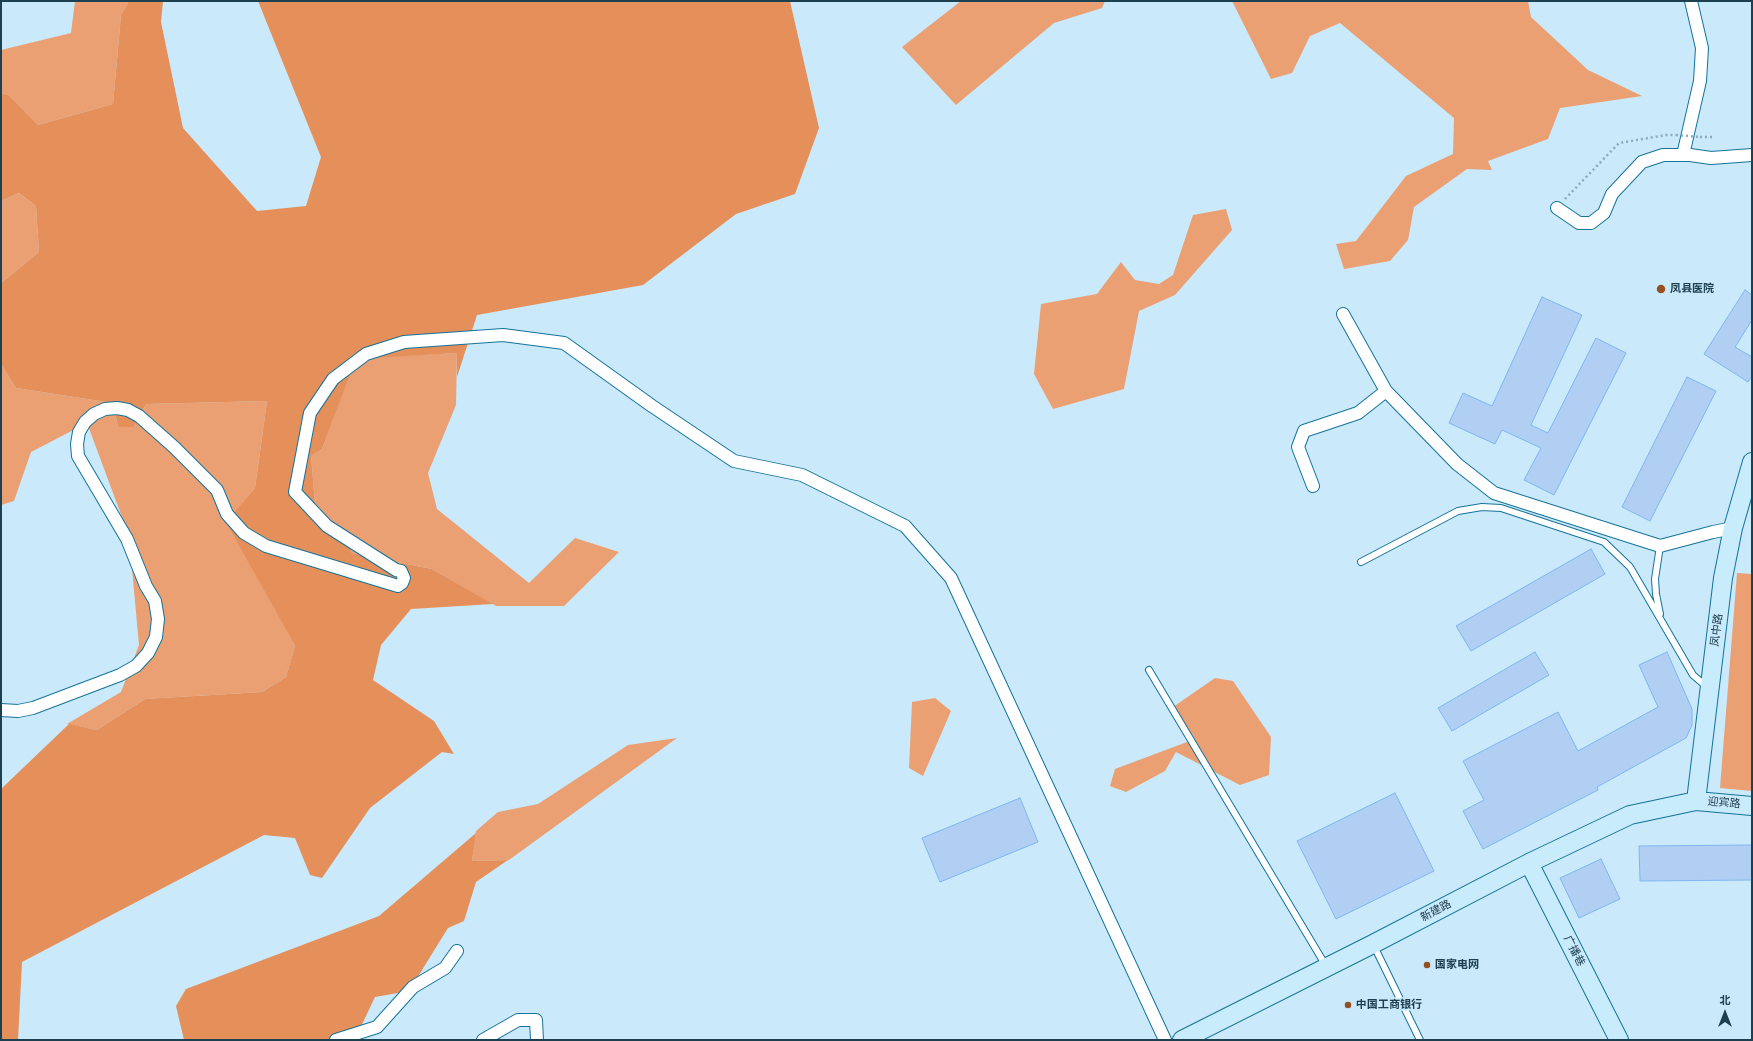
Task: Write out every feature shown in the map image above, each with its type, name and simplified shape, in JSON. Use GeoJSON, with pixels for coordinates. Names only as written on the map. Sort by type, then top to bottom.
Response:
{"type":"FeatureCollection","features":[{"type":"Feature","properties":{"kind":"main road","name":"凤中路"},"geometry":{"type":"LineString","coordinates":[[1696,801],[1723,578],[1734,528],[1752,462]]}},
{"type":"Feature","properties":{"kind":"main road","name":"新建路"},"geometry":{"type":"LineString","coordinates":[[1182,1040],[1212,1033],[1327,967],[1529,862],[1630,815],[1696,801]]}},
{"type":"Feature","properties":{"kind":"main road","name":"迎宾路"},"geometry":{"type":"LineString","coordinates":[[1696,801],[1752,806]]}},
{"type":"Feature","properties":{"kind":"main road","name":"广播巷"},"geometry":{"type":"LineString","coordinates":[[1529,862],[1619,1040]]}},
{"type":"Feature","properties":{"kind":"street"},"geometry":{"type":"LineString","coordinates":[[1683,155],[1700,81],[1702,54],[1702,48],[1691,1]]}},
{"type":"Feature","properties":{"kind":"street"},"geometry":{"type":"LineString","coordinates":[[1557,208],[1579,223],[1591,223],[1604,212],[1612,194],[1642,162],[1663,155],[1683,155],[1711,158],[1752,155]]}},
{"type":"Feature","properties":{"kind":"street"},"geometry":{"type":"LineString","coordinates":[[1343,314],[1386,391],[1457,464],[1494,493],[1660,546],[1734,528]]}},
{"type":"Feature","properties":{"kind":"street"},"geometry":{"type":"LineString","coordinates":[[1,710],[18,711],[33,708],[120,675],[136,666],[148,653],[156,637],[158,619],[155,602],[146,586],[127,539],[78,456],[77,444],[79,432],[85,422],[94,414],[105,409],[117,408],[128,410],[139,416],[174,447],[217,490],[227,514],[244,533],[266,546],[398,586],[402,583],[404,578],[401,571],[327,526],[295,492],[310,412],[333,379],[360,358],[366,354],[404,342],[503,335],[564,343],[652,406],[734,461],[802,475],[904,526],[951,578],[1165,1040]]}},
{"type":"Feature","properties":{"kind":"street"},"geometry":{"type":"LineString","coordinates":[[1313,486],[1298,447],[1304,431],[1358,412],[1386,391]]}},
{"type":"Feature","properties":{"kind":"street"},"geometry":{"type":"LineString","coordinates":[[336,1040],[377,1027],[413,987],[446,968],[457,951]]}},
{"type":"Feature","properties":{"kind":"street"},"geometry":{"type":"LineString","coordinates":[[483,1040],[518,1020],[536,1020],[537,1040]]}},
{"type":"Feature","properties":{"kind":"lane"},"geometry":{"type":"LineString","coordinates":[[1361,562],[1458,511],[1482,507],[1500,508],[1604,542],[1630,567],[1693,675],[1710,690]]}},
{"type":"Feature","properties":{"kind":"lane"},"geometry":{"type":"LineString","coordinates":[[1660,546],[1655,579],[1656,594],[1662,623]]}},
{"type":"Feature","properties":{"kind":"lane"},"geometry":{"type":"LineString","coordinates":[[1149,670],[1327,967]]}},
{"type":"Feature","properties":{"kind":"lane"},"geometry":{"type":"LineString","coordinates":[[1373,944],[1420,1040]]}},
{"type":"Feature","properties":{"kind":"path"},"geometry":{"type":"LineString","coordinates":[[1557,208],[1619,142],[1666,135],[1712,137]]}},
{"type":"Feature","properties":{"kind":"shaded area"},"geometry":{"type":"Polygon","coordinates":[[[75,1],[129,1],[121,15],[113,104],[38,125],[9,95],[1,93],[1,50],[71,33],[75,1]]]}},
{"type":"Feature","properties":{"kind":"shaded area"},"geometry":{"type":"Polygon","coordinates":[[[129,1],[163,1],[161,22],[183,128],[257,211],[306,206],[321,157],[258,1],[790,1],[819,128],[795,194],[736,214],[643,285],[477,315],[457,377],[457,353],[356,359],[322,449],[311,456],[316,515],[341,531],[352,553],[432,569],[493,604],[411,609],[381,645],[373,680],[434,721],[454,754],[442,752],[370,808],[322,878],[310,875],[295,838],[264,835],[22,962],[18,1040],[1,1040],[1,789],[69,724],[97,730],[145,699],[262,692],[286,677],[295,646],[226,522],[255,488],[267,401],[146,404],[134,427],[118,427],[113,403],[16,388],[1,364],[1,283],[39,252],[36,206],[19,193],[1,201],[1,93],[9,95],[38,125],[113,104],[121,15],[129,1]]]}},
{"type":"Feature","properties":{"kind":"shaded area"},"geometry":{"type":"Polygon","coordinates":[[[961,1],[1105,1],[1102,8],[1054,23],[956,105],[902,47],[961,1]]]}},
{"type":"Feature","properties":{"kind":"shaded area"},"geometry":{"type":"Polygon","coordinates":[[[1232,1],[1528,1],[1531,17],[1588,70],[1642,96],[1560,108],[1548,139],[1488,161],[1492,170],[1467,169],[1414,207],[1408,240],[1390,261],[1344,269],[1336,244],[1356,241],[1406,176],[1453,154],[1454,118],[1340,23],[1310,36],[1292,73],[1271,79],[1232,1]]]}},
{"type":"Feature","properties":{"kind":"shaded area"},"geometry":{"type":"Polygon","coordinates":[[[19,193],[36,206],[39,252],[1,283],[1,201],[19,193]]]}},
{"type":"Feature","properties":{"kind":"shaded area"},"geometry":{"type":"Polygon","coordinates":[[[1226,209],[1232,230],[1175,295],[1139,311],[1124,389],[1053,409],[1034,374],[1041,304],[1097,294],[1121,262],[1135,280],[1159,284],[1173,275],[1193,215],[1226,209]]]}},
{"type":"Feature","properties":{"kind":"shaded area"},"geometry":{"type":"Polygon","coordinates":[[[457,353],[456,405],[428,473],[437,509],[529,583],[575,538],[619,552],[564,606],[496,606],[432,569],[352,553],[341,531],[316,515],[311,456],[322,449],[356,358],[457,353]]]}},
{"type":"Feature","properties":{"kind":"shaded area"},"geometry":{"type":"Polygon","coordinates":[[[1,364],[16,388],[113,403],[118,427],[134,427],[146,404],[267,401],[255,488],[227,522],[295,646],[286,677],[262,692],[145,699],[97,730],[67,724],[121,692],[139,645],[129,536],[87,423],[31,452],[14,501],[1,505],[1,364]]]}},
{"type":"Feature","properties":{"kind":"shaded area"},"geometry":{"type":"Polygon","coordinates":[[[1737,573],[1752,574],[1752,791],[1720,788],[1737,573]]]}},
{"type":"Feature","properties":{"kind":"shaded area"},"geometry":{"type":"Polygon","coordinates":[[[1215,678],[1233,681],[1271,737],[1269,775],[1240,785],[1176,752],[1165,771],[1126,792],[1110,786],[1115,769],[1195,739],[1173,707],[1215,678]]]}},
{"type":"Feature","properties":{"kind":"shaded area"},"geometry":{"type":"Polygon","coordinates":[[[935,698],[951,711],[923,776],[909,768],[912,702],[935,698]]]}},
{"type":"Feature","properties":{"kind":"shaded area"},"geometry":{"type":"Polygon","coordinates":[[[677,738],[509,860],[472,861],[476,831],[498,812],[538,804],[628,745],[677,738]]]}},
{"type":"Feature","properties":{"kind":"shaded area"},"geometry":{"type":"Polygon","coordinates":[[[476,833],[472,861],[508,860],[476,882],[464,921],[448,928],[409,991],[375,997],[356,1037],[348,1040],[184,1040],[176,1006],[186,989],[379,916],[476,833]]]}},
{"type":"Feature","properties":{"kind":"building"},"geometry":{"type":"Polygon","coordinates":[[[1745,290],[1752,295],[1752,320],[1735,347],[1752,357],[1752,376],[1748,382],[1704,354],[1745,290]]]}},
{"type":"Feature","properties":{"kind":"building"},"geometry":{"type":"Polygon","coordinates":[[[1542,297],[1582,315],[1531,425],[1548,433],[1596,338],[1626,353],[1554,495],[1524,480],[1541,448],[1502,430],[1495,444],[1449,423],[1463,393],[1492,406],[1542,297]]]}},
{"type":"Feature","properties":{"kind":"building"},"geometry":{"type":"Polygon","coordinates":[[[1687,377],[1716,391],[1650,521],[1622,507],[1687,377]]]}},
{"type":"Feature","properties":{"kind":"building"},"geometry":{"type":"Polygon","coordinates":[[[1591,549],[1605,574],[1471,651],[1456,626],[1591,549]]]}},
{"type":"Feature","properties":{"kind":"building"},"geometry":{"type":"Polygon","coordinates":[[[1535,652],[1549,675],[1452,731],[1438,708],[1535,652]]]}},
{"type":"Feature","properties":{"kind":"building"},"geometry":{"type":"Polygon","coordinates":[[[1667,652],[1692,709],[1692,725],[1686,738],[1597,787],[1598,790],[1483,849],[1463,811],[1484,800],[1463,761],[1558,712],[1578,751],[1658,707],[1639,665],[1667,652]]]}},
{"type":"Feature","properties":{"kind":"building"},"geometry":{"type":"Polygon","coordinates":[[[1395,793],[1434,871],[1336,919],[1297,841],[1395,793]]]}},
{"type":"Feature","properties":{"kind":"building"},"geometry":{"type":"Polygon","coordinates":[[[1020,798],[1038,842],[940,882],[922,838],[1020,798]]]}},
{"type":"Feature","properties":{"kind":"building"},"geometry":{"type":"Polygon","coordinates":[[[1752,845],[1752,880],[1640,881],[1639,846],[1752,845]]]}},
{"type":"Feature","properties":{"kind":"building"},"geometry":{"type":"Polygon","coordinates":[[[1601,859],[1620,899],[1579,918],[1560,878],[1601,859]]]}},
{"type":"Feature","properties":{"kind":"place","name":"凤县医院"},"geometry":{"type":"Point","coordinates":[1661,289]}},
{"type":"Feature","properties":{"kind":"place","name":"国家电网"},"geometry":{"type":"Point","coordinates":[1427,965]}},
{"type":"Feature","properties":{"kind":"place","name":"中国工商银行"},"geometry":{"type":"Point","coordinates":[1348,1005]}}]}
